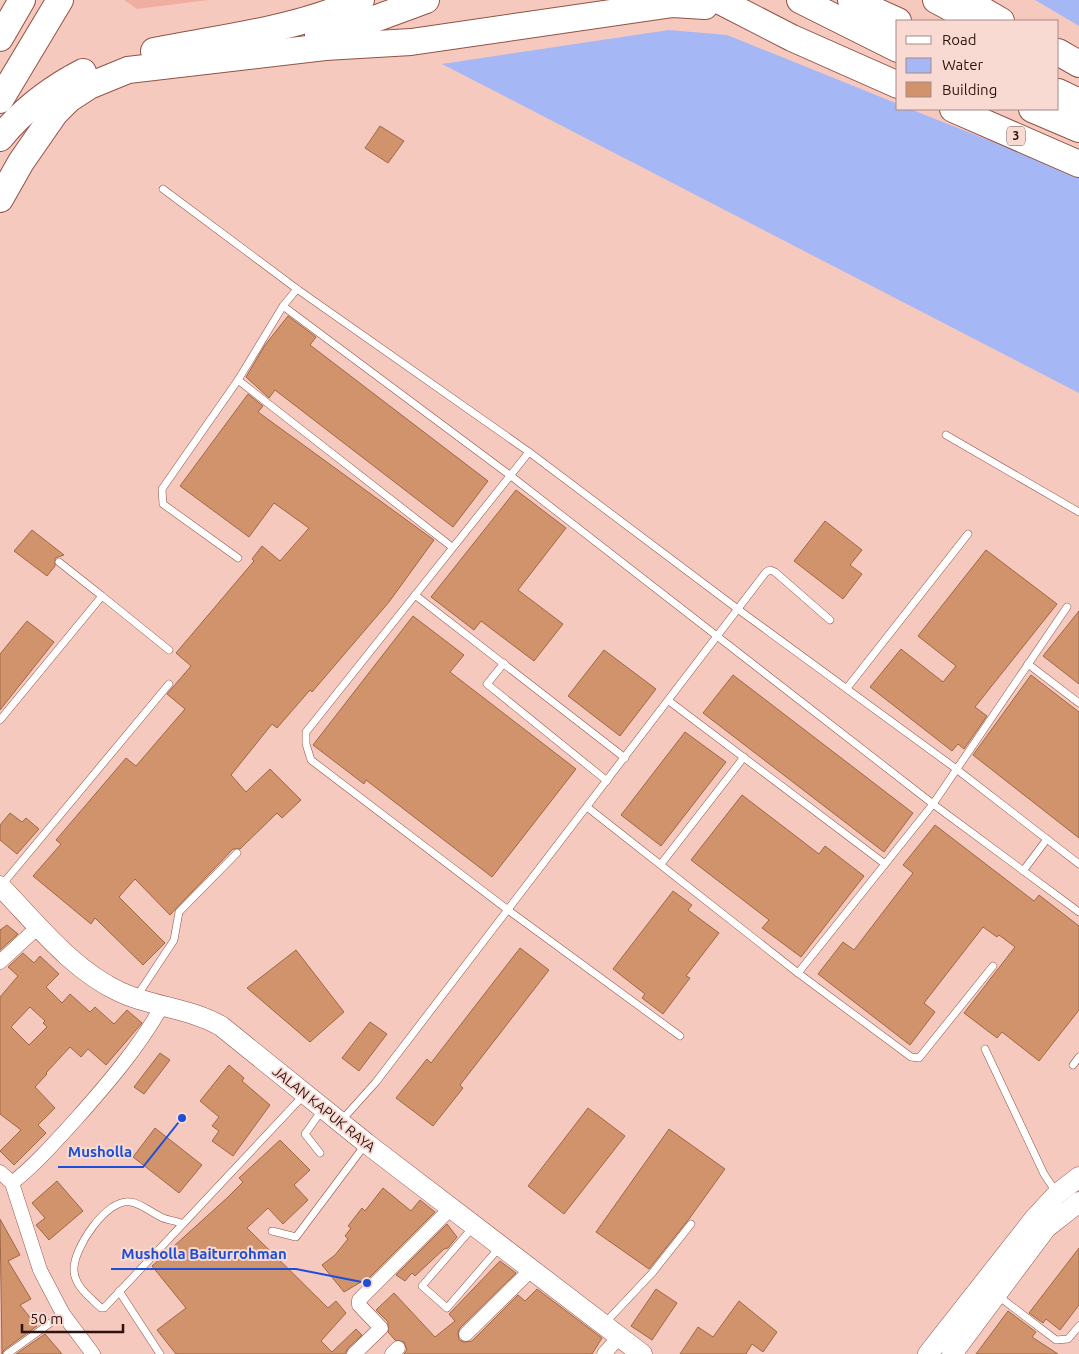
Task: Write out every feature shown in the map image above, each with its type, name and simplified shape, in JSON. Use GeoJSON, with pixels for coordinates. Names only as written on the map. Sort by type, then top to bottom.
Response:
{"type":"FeatureCollection","features":[{"type":"Feature","properties":{"kind":"highway"},"geometry":{"type":"LineString","coordinates":[[0,38],[22,0]]}},
{"type":"Feature","properties":{"kind":"highway"},"geometry":{"type":"LineString","coordinates":[[0,100],[60,0]]}},
{"type":"Feature","properties":{"kind":"highway"},"geometry":{"type":"LineString","coordinates":[[0,138],[21,116],[60,85],[87,70],[113,59],[290,25],[361,0]]}},
{"type":"Feature","properties":{"kind":"highway"},"geometry":{"type":"LineString","coordinates":[[113,59],[224,52],[311,37],[347,28],[426,0]]}},
{"type":"Feature","properties":{"kind":"highway"},"geometry":{"type":"LineString","coordinates":[[800,0],[896,48]]}},
{"type":"Feature","properties":{"kind":"highway"},"geometry":{"type":"LineString","coordinates":[[851,0],[896,20]]}},
{"type":"Feature","properties":{"kind":"highway"},"geometry":{"type":"LineString","coordinates":[[936,0],[973,20]]}},
{"type":"Feature","properties":{"kind":"highway"},"geometry":{"type":"LineString","coordinates":[[965,0],[999,20]]}},
{"type":"Feature","properties":{"kind":"highway"},"geometry":{"type":"LineString","coordinates":[[0,199],[21,162],[55,113],[69,99],[89,86],[128,70],[150,66],[279,54],[325,47],[411,42],[691,2],[792,38],[896,83]]}},
{"type":"Feature","properties":{"kind":"highway"},"geometry":{"type":"LineString","coordinates":[[1059,53],[1079,64]]}},
{"type":"Feature","properties":{"kind":"highway"},"geometry":{"type":"LineString","coordinates":[[1059,62],[1079,71]]}},
{"type":"Feature","properties":{"kind":"highway"},"geometry":{"type":"LineString","coordinates":[[1059,92],[1079,102]]}},
{"type":"Feature","properties":{"kind":"highway","name":"3"},"geometry":{"type":"LineString","coordinates":[[955,110],[1079,164]]}},
{"type":"Feature","properties":{"kind":"highway","name":"3"},"geometry":{"type":"LineString","coordinates":[[1034,110],[1079,129]]}},
{"type":"Feature","properties":{"kind":"main road","name":"JALAN KAPUK RAYA"},"geometry":{"type":"LineString","coordinates":[[0,886],[39,926],[98,981],[136,998],[194,1014],[221,1026],[366,1144],[642,1354]]}},
{"type":"Feature","properties":{"kind":"main road"},"geometry":{"type":"LineString","coordinates":[[952,1354],[1034,1218],[1057,1194],[1079,1177]]}},
{"type":"Feature","properties":{"kind":"main road"},"geometry":{"type":"LineString","coordinates":[[928,1354],[990,1290],[1046,1228],[1079,1202]]}},
{"type":"Feature","properties":{"kind":"street"},"geometry":{"type":"LineString","coordinates":[[0,962],[39,926]]}},
{"type":"Feature","properties":{"kind":"street"},"geometry":{"type":"LineString","coordinates":[[12,1184],[34,1166],[116,1073],[152,1024],[162,1006]]}},
{"type":"Feature","properties":{"kind":"street"},"geometry":{"type":"LineString","coordinates":[[0,1172],[12,1184],[40,1270],[63,1314],[93,1354]]}},
{"type":"Feature","properties":{"kind":"street"},"geometry":{"type":"LineString","coordinates":[[354,1354],[381,1328],[359,1305],[359,1300],[450,1209]]}},
{"type":"Feature","properties":{"kind":"street"},"geometry":{"type":"LineString","coordinates":[[466,1334],[532,1269]]}},
{"type":"Feature","properties":{"kind":"street"},"geometry":{"type":"LineString","coordinates":[[604,1354],[619,1337]]}},
{"type":"Feature","properties":{"kind":"lane"},"geometry":{"type":"LineString","coordinates":[[162,188],[297,289],[529,452],[739,610],[956,768],[1079,864]]}},
{"type":"Feature","properties":{"kind":"lane"},"geometry":{"type":"LineString","coordinates":[[238,558],[164,504],[161,496],[162,489],[238,380],[283,306],[297,289]]}},
{"type":"Feature","properties":{"kind":"lane"},"geometry":{"type":"LineString","coordinates":[[283,306],[511,476],[933,804],[1079,912]]}},
{"type":"Feature","properties":{"kind":"lane"},"geometry":{"type":"LineString","coordinates":[[238,380],[452,547]]}},
{"type":"Feature","properties":{"kind":"lane"},"geometry":{"type":"LineString","coordinates":[[946,435],[1079,512]]}},
{"type":"Feature","properties":{"kind":"lane"},"geometry":{"type":"LineString","coordinates":[[529,452],[306,732],[306,744],[312,760],[508,910],[680,1036]]}},
{"type":"Feature","properties":{"kind":"lane"},"geometry":{"type":"LineString","coordinates":[[848,688],[968,534]]}},
{"type":"Feature","properties":{"kind":"lane"},"geometry":{"type":"LineString","coordinates":[[60,562],[169,650]]}},
{"type":"Feature","properties":{"kind":"lane"},"geometry":{"type":"LineString","coordinates":[[340,1123],[376,1082],[770,570],[775,572],[830,620]]}},
{"type":"Feature","properties":{"kind":"lane"},"geometry":{"type":"LineString","coordinates":[[414,595],[625,758]]}},
{"type":"Feature","properties":{"kind":"lane"},"geometry":{"type":"LineString","coordinates":[[0,720],[102,596]]}},
{"type":"Feature","properties":{"kind":"lane"},"geometry":{"type":"LineString","coordinates":[[798,973],[933,804],[1067,607]]}},
{"type":"Feature","properties":{"kind":"lane"},"geometry":{"type":"LineString","coordinates":[[504,663],[488,684],[607,781]]}},
{"type":"Feature","properties":{"kind":"lane"},"geometry":{"type":"LineString","coordinates":[[1028,664],[1079,703]]}},
{"type":"Feature","properties":{"kind":"lane"},"geometry":{"type":"LineString","coordinates":[[0,886],[169,684]]}},
{"type":"Feature","properties":{"kind":"lane"},"geometry":{"type":"LineString","coordinates":[[669,701],[886,864]]}},
{"type":"Feature","properties":{"kind":"lane"},"geometry":{"type":"LineString","coordinates":[[661,864],[744,757]]}},
{"type":"Feature","properties":{"kind":"lane"},"geometry":{"type":"LineString","coordinates":[[587,807],[798,973],[915,1058],[919,1058],[993,966]]}},
{"type":"Feature","properties":{"kind":"lane"},"geometry":{"type":"LineString","coordinates":[[1023,871],[1047,839]]}},
{"type":"Feature","properties":{"kind":"lane"},"geometry":{"type":"LineString","coordinates":[[136,998],[174,940],[179,912],[238,853]]}},
{"type":"Feature","properties":{"kind":"lane"},"geometry":{"type":"LineString","coordinates":[[985,1049],[1044,1174],[1057,1194]]}},
{"type":"Feature","properties":{"kind":"lane"},"geometry":{"type":"LineString","coordinates":[[1073,1065],[1079,1057]]}},
{"type":"Feature","properties":{"kind":"lane"},"geometry":{"type":"LineString","coordinates":[[181,1223],[164,1218],[131,1202],[120,1203],[96,1222],[79,1250],[73,1270],[77,1283],[101,1308],[104,1308],[181,1223],[305,1094]]}},
{"type":"Feature","properties":{"kind":"lane"},"geometry":{"type":"LineString","coordinates":[[320,1153],[304,1134],[323,1109]]}},
{"type":"Feature","properties":{"kind":"lane"},"geometry":{"type":"LineString","coordinates":[[272,1231],[296,1237],[366,1144]]}},
{"type":"Feature","properties":{"kind":"lane"},"geometry":{"type":"LineString","coordinates":[[603,1325],[653,1272],[691,1224]]}},
{"type":"Feature","properties":{"kind":"lane"},"geometry":{"type":"LineString","coordinates":[[474,1226],[422,1286],[447,1308],[501,1246]]}},
{"type":"Feature","properties":{"kind":"lane"},"geometry":{"type":"LineString","coordinates":[[990,1290],[1056,1340],[1068,1340],[1079,1326]]}},
{"type":"Feature","properties":{"kind":"lane"},"geometry":{"type":"LineString","coordinates":[[119,1291],[160,1354]]}},
{"type":"Feature","properties":{"kind":"lane"},"geometry":{"type":"LineString","coordinates":[[7,1354],[63,1314]]}},
{"type":"Feature","properties":{"kind":"shaded area"},"geometry":{"type":"Polygon","coordinates":[[[124,0],[209,0],[137,9],[124,0]]]}},
{"type":"Feature","properties":{"kind":"water"},"geometry":{"type":"Polygon","coordinates":[[[1035,0],[1079,0],[1079,26],[1035,0]]]}},
{"type":"Feature","properties":{"kind":"water"},"geometry":{"type":"Polygon","coordinates":[[[669,30],[727,35],[896,103],[896,110],[913,110],[1079,176],[1079,393],[442,64],[669,30]]]}},
{"type":"Feature","properties":{"kind":"building"},"geometry":{"type":"Polygon","coordinates":[[[380,126],[404,141],[388,163],[365,148],[380,126]]]}},
{"type":"Feature","properties":{"kind":"building"},"geometry":{"type":"Polygon","coordinates":[[[288,316],[316,337],[310,345],[488,481],[453,527],[275,390],[269,398],[246,377],[265,345],[288,316]]]}},
{"type":"Feature","properties":{"kind":"building"},"geometry":{"type":"Polygon","coordinates":[[[248,394],[263,406],[258,412],[434,540],[389,602],[312,692],[310,690],[277,728],[272,724],[231,775],[246,792],[270,769],[301,800],[282,818],[277,813],[240,849],[233,849],[170,915],[135,879],[119,897],[165,943],[143,965],[95,918],[91,924],[33,876],[61,844],[56,840],[126,758],[136,766],[185,709],[167,694],[191,666],[176,653],[254,561],[252,559],[262,546],[280,561],[309,528],[274,503],[249,537],[180,486],[248,394]]]}},
{"type":"Feature","properties":{"kind":"building"},"geometry":{"type":"Polygon","coordinates":[[[516,490],[566,528],[518,590],[563,624],[534,661],[481,621],[474,630],[431,597],[516,490]]]}},
{"type":"Feature","properties":{"kind":"building"},"geometry":{"type":"Polygon","coordinates":[[[825,521],[862,550],[850,565],[862,574],[843,599],[794,561],[825,521]]]}},
{"type":"Feature","properties":{"kind":"building"},"geometry":{"type":"Polygon","coordinates":[[[32,530],[64,555],[55,558],[55,566],[47,576],[14,551],[32,530]]]}},
{"type":"Feature","properties":{"kind":"building"},"geometry":{"type":"Polygon","coordinates":[[[986,550],[1057,604],[975,707],[987,716],[964,749],[958,744],[952,751],[870,687],[901,649],[943,682],[956,666],[918,636],[986,550]]]}},
{"type":"Feature","properties":{"kind":"building"},"geometry":{"type":"Polygon","coordinates":[[[1079,611],[1079,684],[1043,656],[1079,611]]]}},
{"type":"Feature","properties":{"kind":"building"},"geometry":{"type":"Polygon","coordinates":[[[413,616],[464,655],[450,672],[576,769],[492,877],[366,780],[364,784],[313,745],[413,616]]]}},
{"type":"Feature","properties":{"kind":"building"},"geometry":{"type":"Polygon","coordinates":[[[27,621],[54,642],[0,710],[0,654],[27,621]]]}},
{"type":"Feature","properties":{"kind":"building"},"geometry":{"type":"Polygon","coordinates":[[[604,650],[656,689],[620,736],[568,696],[604,650]]]}},
{"type":"Feature","properties":{"kind":"building"},"geometry":{"type":"Polygon","coordinates":[[[733,675],[913,813],[884,852],[703,713],[733,675]]]}},
{"type":"Feature","properties":{"kind":"building"},"geometry":{"type":"Polygon","coordinates":[[[1031,675],[1079,712],[1079,838],[973,755],[1031,675]]]}},
{"type":"Feature","properties":{"kind":"building"},"geometry":{"type":"Polygon","coordinates":[[[685,732],[726,762],[661,846],[621,815],[685,732]]]}},
{"type":"Feature","properties":{"kind":"building"},"geometry":{"type":"Polygon","coordinates":[[[742,795],[819,854],[825,846],[864,876],[801,957],[762,928],[769,920],[691,860],[742,795]]]}},
{"type":"Feature","properties":{"kind":"building"},"geometry":{"type":"Polygon","coordinates":[[[10,813],[22,822],[26,818],[39,829],[17,854],[0,840],[0,825],[10,813]]]}},
{"type":"Feature","properties":{"kind":"building"},"geometry":{"type":"Polygon","coordinates":[[[935,825],[1034,901],[1039,895],[1079,926],[1079,1010],[1039,1061],[1002,1032],[997,1038],[964,1013],[1015,947],[999,935],[997,937],[983,927],[924,1003],[935,1012],[910,1045],[818,974],[843,942],[854,950],[913,873],[903,865],[935,825]]]}},
{"type":"Feature","properties":{"kind":"building"},"geometry":{"type":"Polygon","coordinates":[[[673,891],[692,905],[688,910],[719,933],[686,976],[690,978],[663,1014],[642,998],[645,994],[613,969],[673,891]]]}},
{"type":"Feature","properties":{"kind":"building"},"geometry":{"type":"Polygon","coordinates":[[[7,925],[18,934],[0,950],[0,930],[7,925]]]}},
{"type":"Feature","properties":{"kind":"building"},"geometry":{"type":"Polygon","coordinates":[[[520,948],[549,970],[460,1085],[463,1088],[433,1126],[396,1098],[427,1059],[431,1063],[520,948]]]}},
{"type":"Feature","properties":{"kind":"building"},"geometry":{"type":"Polygon","coordinates":[[[296,950],[344,1012],[310,1042],[247,988],[296,950]]]}},
{"type":"Feature","properties":{"kind":"building"},"geometry":{"type":"Polygon","coordinates":[[[23,953],[34,963],[40,956],[59,974],[46,987],[62,1003],[70,994],[90,1012],[95,1007],[114,1024],[127,1010],[142,1023],[106,1065],[88,1049],[81,1057],[70,1047],[46,1073],[35,1087],[55,1108],[38,1125],[46,1133],[14,1165],[0,1151],[21,1130],[0,1114],[0,997],[18,976],[8,967],[23,953]],[[30,1007],[11,1027],[29,1045],[47,1027],[43,1023],[45,1021],[30,1007]]]}},
{"type":"Feature","properties":{"kind":"building"},"geometry":{"type":"Polygon","coordinates":[[[370,1022],[387,1034],[359,1071],[342,1058],[370,1022]]]}},
{"type":"Feature","properties":{"kind":"building"},"geometry":{"type":"Polygon","coordinates":[[[160,1053],[170,1060],[144,1094],[134,1087],[160,1053]]]}},
{"type":"Feature","properties":{"kind":"building"},"geometry":{"type":"Polygon","coordinates":[[[229,1065],[244,1078],[242,1081],[270,1105],[233,1156],[212,1141],[219,1131],[212,1126],[219,1117],[200,1101],[229,1065]]]}},
{"type":"Feature","properties":{"kind":"building"},"geometry":{"type":"Polygon","coordinates":[[[588,1108],[625,1136],[564,1214],[528,1186],[588,1108]]]}},
{"type":"Feature","properties":{"kind":"building"},"geometry":{"type":"Polygon","coordinates":[[[155,1128],[202,1165],[179,1193],[133,1157],[155,1128]]]}},
{"type":"Feature","properties":{"kind":"building"},"geometry":{"type":"Polygon","coordinates":[[[669,1129],[725,1169],[689,1219],[649,1269],[596,1232],[669,1129]]]}},
{"type":"Feature","properties":{"kind":"building"},"geometry":{"type":"Polygon","coordinates":[[[280,1140],[310,1170],[294,1185],[308,1200],[283,1224],[268,1208],[247,1228],[328,1308],[336,1301],[346,1313],[321,1341],[332,1352],[356,1329],[362,1335],[348,1348],[345,1354],[176,1354],[157,1330],[186,1308],[152,1266],[228,1197],[243,1182],[239,1178],[280,1140]]]}},
{"type":"Feature","properties":{"kind":"building"},"geometry":{"type":"Polygon","coordinates":[[[57,1181],[83,1211],[49,1240],[36,1225],[45,1218],[32,1203],[57,1181]]]}},
{"type":"Feature","properties":{"kind":"building"},"geometry":{"type":"Polygon","coordinates":[[[383,1188],[411,1211],[420,1200],[435,1212],[363,1284],[361,1282],[344,1292],[322,1265],[335,1255],[348,1239],[345,1236],[351,1228],[348,1226],[362,1208],[365,1211],[383,1188]]]}},
{"type":"Feature","properties":{"kind":"building"},"geometry":{"type":"Polygon","coordinates":[[[0,1219],[20,1255],[8,1261],[31,1299],[20,1305],[37,1326],[4,1350],[2,1354],[0,1219]]]}},
{"type":"Feature","properties":{"kind":"building"},"geometry":{"type":"Polygon","coordinates":[[[447,1224],[457,1237],[448,1248],[444,1249],[415,1276],[412,1273],[405,1281],[396,1275],[447,1224]]]}},
{"type":"Feature","properties":{"kind":"building"},"geometry":{"type":"Polygon","coordinates":[[[1079,1248],[1079,1305],[1060,1330],[1046,1319],[1043,1323],[1029,1313],[1079,1248]]]}},
{"type":"Feature","properties":{"kind":"building"},"geometry":{"type":"Polygon","coordinates":[[[500,1261],[516,1273],[460,1328],[458,1332],[459,1340],[464,1342],[472,1341],[518,1295],[525,1301],[537,1289],[602,1338],[592,1354],[404,1354],[407,1350],[404,1342],[395,1340],[388,1332],[388,1322],[376,1310],[394,1293],[435,1337],[455,1321],[449,1314],[500,1261]]]}},
{"type":"Feature","properties":{"kind":"building"},"geometry":{"type":"Polygon","coordinates":[[[656,1289],[677,1303],[652,1340],[631,1326],[656,1289]]]}},
{"type":"Feature","properties":{"kind":"building"},"geometry":{"type":"Polygon","coordinates":[[[739,1301],[777,1332],[763,1352],[752,1344],[746,1354],[680,1354],[698,1327],[713,1337],[739,1301]]]}},
{"type":"Feature","properties":{"kind":"building"},"geometry":{"type":"Polygon","coordinates":[[[1008,1311],[1036,1332],[1032,1337],[1058,1354],[976,1354],[1008,1311]]]}},
{"type":"Feature","properties":{"kind":"building"},"geometry":{"type":"Polygon","coordinates":[[[45,1334],[62,1354],[16,1354],[45,1334]]]}},
{"type":"Feature","properties":{"kind":"place","name":"Musholla"},"geometry":{"type":"Point","coordinates":[182,1118]}},
{"type":"Feature","properties":{"kind":"place","name":"Musholla Baiturrohman"},"geometry":{"type":"Point","coordinates":[367,1283]}}]}
